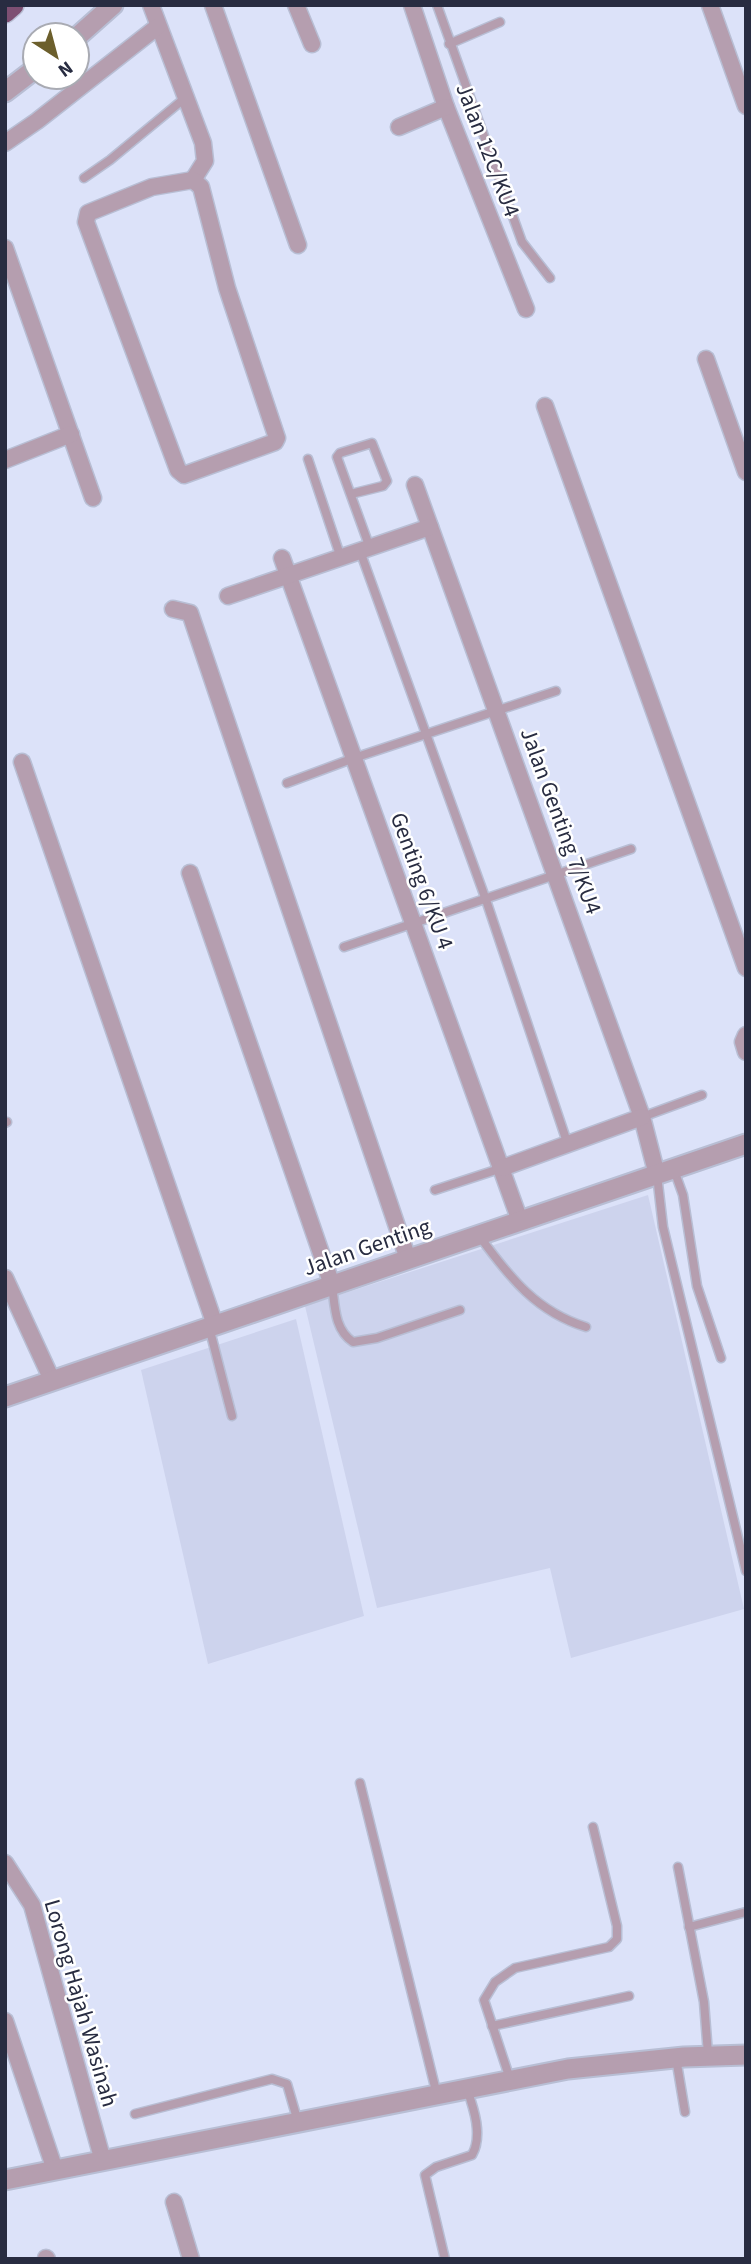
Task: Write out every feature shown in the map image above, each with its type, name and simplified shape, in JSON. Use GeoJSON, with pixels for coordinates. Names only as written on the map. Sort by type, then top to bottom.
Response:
{"type":"FeatureCollection","features":[{"type":"Feature","properties":{"kind":"highway"},"geometry":{"type":"LineString","coordinates":[[5,12],[13,5]]}},
{"type":"Feature","properties":{"kind":"street"},"geometry":{"type":"LineString","coordinates":[[91,25],[113,5]]}},
{"type":"Feature","properties":{"kind":"street"},"geometry":{"type":"LineString","coordinates":[[151,5],[157,27],[203,143],[205,161],[193,180],[152,187],[88,213],[86,222],[178,470],[184,475],[275,442],[277,438],[227,289],[201,187],[193,180]]}},
{"type":"Feature","properties":{"kind":"street"},"geometry":{"type":"LineString","coordinates":[[213,5],[298,245]]}},
{"type":"Feature","properties":{"kind":"street"},"geometry":{"type":"LineString","coordinates":[[296,5],[312,44]]}},
{"type":"Feature","properties":{"kind":"street","name":"Jalan 12C/KU4"},"geometry":{"type":"LineString","coordinates":[[412,5],[446,107],[526,309]]}},
{"type":"Feature","properties":{"kind":"street"},"geometry":{"type":"LineString","coordinates":[[710,5],[746,106]]}},
{"type":"Feature","properties":{"kind":"street"},"geometry":{"type":"LineString","coordinates":[[5,143],[157,27]]}},
{"type":"Feature","properties":{"kind":"street"},"geometry":{"type":"LineString","coordinates":[[5,92],[21,80]]}},
{"type":"Feature","properties":{"kind":"street"},"geometry":{"type":"LineString","coordinates":[[398,127],[446,107]]}},
{"type":"Feature","properties":{"kind":"street"},"geometry":{"type":"LineString","coordinates":[[5,248],[93,498]]}},
{"type":"Feature","properties":{"kind":"street"},"geometry":{"type":"LineString","coordinates":[[706,359],[746,472]]}},
{"type":"Feature","properties":{"kind":"street"},"geometry":{"type":"LineString","coordinates":[[545,406],[746,968]]}},
{"type":"Feature","properties":{"kind":"street"},"geometry":{"type":"LineString","coordinates":[[5,460],[71,434]]}},
{"type":"Feature","properties":{"kind":"street","name":"Jalan Genting 7/KU4"},"geometry":{"type":"LineString","coordinates":[[415,485],[642,1117],[665,1172]]}},
{"type":"Feature","properties":{"kind":"street"},"geometry":{"type":"LineString","coordinates":[[228,596],[430,527]]}},
{"type":"Feature","properties":{"kind":"street","name":"Genting 6/KU 4"},"geometry":{"type":"LineString","coordinates":[[282,558],[520,1220]]}},
{"type":"Feature","properties":{"kind":"street"},"geometry":{"type":"LineString","coordinates":[[173,609],[190,613],[408,1259]]}},
{"type":"Feature","properties":{"kind":"street"},"geometry":{"type":"LineString","coordinates":[[22,762],[212,1326]]}},
{"type":"Feature","properties":{"kind":"street"},"geometry":{"type":"LineString","coordinates":[[190,873],[332,1285]]}},
{"type":"Feature","properties":{"kind":"street"},"geometry":{"type":"LineString","coordinates":[[746,1035],[743,1042],[746,1052]]}},
{"type":"Feature","properties":{"kind":"street"},"geometry":{"type":"LineString","coordinates":[[502,1168],[642,1117]]}},
{"type":"Feature","properties":{"kind":"street","name":"Jalan Genting"},"geometry":{"type":"LineString","coordinates":[[5,1397],[746,1144]]}},
{"type":"Feature","properties":{"kind":"street"},"geometry":{"type":"LineString","coordinates":[[5,1278],[52,1380]]}},
{"type":"Feature","properties":{"kind":"street","name":"Lorong Hajah Wasinah"},"geometry":{"type":"LineString","coordinates":[[5,1863],[32,1905],[103,2161]]}},
{"type":"Feature","properties":{"kind":"street"},"geometry":{"type":"LineString","coordinates":[[5,2021],[55,2170]]}},
{"type":"Feature","properties":{"kind":"street"},"geometry":{"type":"LineString","coordinates":[[5,2180],[568,2069],[676,2058],[746,2055]]}},
{"type":"Feature","properties":{"kind":"street"},"geometry":{"type":"LineString","coordinates":[[173,2202],[191,2259]]}},
{"type":"Feature","properties":{"kind":"lane"},"geometry":{"type":"LineString","coordinates":[[437,5],[522,242],[550,278]]}},
{"type":"Feature","properties":{"kind":"lane"},"geometry":{"type":"LineString","coordinates":[[449,44],[500,22]]}},
{"type":"Feature","properties":{"kind":"lane"},"geometry":{"type":"LineString","coordinates":[[84,178],[110,160],[185,97]]}},
{"type":"Feature","properties":{"kind":"lane"},"geometry":{"type":"LineString","coordinates":[[351,495],[383,486],[387,481],[372,443],[340,453],[337,457],[351,495],[365,550],[568,1144]]}},
{"type":"Feature","properties":{"kind":"lane"},"geometry":{"type":"LineString","coordinates":[[308,459],[341,558]]}},
{"type":"Feature","properties":{"kind":"lane"},"geometry":{"type":"LineString","coordinates":[[287,783],[556,691]]}},
{"type":"Feature","properties":{"kind":"lane"},"geometry":{"type":"LineString","coordinates":[[344,947],[632,849]]}},
{"type":"Feature","properties":{"kind":"lane"},"geometry":{"type":"LineString","coordinates":[[642,1117],[702,1095]]}},
{"type":"Feature","properties":{"kind":"lane"},"geometry":{"type":"LineString","coordinates":[[435,1189],[502,1168]]}},
{"type":"Feature","properties":{"kind":"lane"},"geometry":{"type":"LineString","coordinates":[[665,1172],[683,1195],[697,1286],[721,1358]]}},
{"type":"Feature","properties":{"kind":"lane"},"geometry":{"type":"LineString","coordinates":[[665,1172],[663,1227],[746,1571]]}},
{"type":"Feature","properties":{"kind":"lane"},"geometry":{"type":"LineString","coordinates":[[478,1235],[534,1302],[562,1320],[586,1327]]}},
{"type":"Feature","properties":{"kind":"lane"},"geometry":{"type":"LineString","coordinates":[[332,1285],[338,1325],[345,1336],[354,1342],[376,1338],[460,1310]]}},
{"type":"Feature","properties":{"kind":"lane"},"geometry":{"type":"LineString","coordinates":[[212,1326],[232,1416]]}},
{"type":"Feature","properties":{"kind":"lane"},"geometry":{"type":"LineString","coordinates":[[360,1783],[437,2095]]}},
{"type":"Feature","properties":{"kind":"lane"},"geometry":{"type":"LineString","coordinates":[[510,2080],[484,2000],[495,1982],[514,1968],[609,1947],[617,1939],[617,1926],[593,1827]]}},
{"type":"Feature","properties":{"kind":"lane"},"geometry":{"type":"LineString","coordinates":[[678,1867],[704,2002],[708,2056]]}},
{"type":"Feature","properties":{"kind":"lane"},"geometry":{"type":"LineString","coordinates":[[689,1927],[746,1912]]}},
{"type":"Feature","properties":{"kind":"lane"},"geometry":{"type":"LineString","coordinates":[[492,2026],[629,1996]]}},
{"type":"Feature","properties":{"kind":"lane"},"geometry":{"type":"LineString","coordinates":[[676,2058],[685,2112]]}},
{"type":"Feature","properties":{"kind":"lane"},"geometry":{"type":"LineString","coordinates":[[135,2114],[272,2079],[287,2084],[298,2122]]}},
{"type":"Feature","properties":{"kind":"lane"},"geometry":{"type":"LineString","coordinates":[[445,2259],[425,2175],[436,2167],[472,2155],[477,2147],[475,2111],[467,2089]]}},
{"type":"Feature","properties":{"kind":"shaded area"},"geometry":{"type":"Polygon","coordinates":[[[648,1195],[744,1609],[571,1658],[550,1568],[377,1608],[305,1306],[648,1195]]]}},
{"type":"Feature","properties":{"kind":"shaded area"},"geometry":{"type":"Polygon","coordinates":[[[296,1319],[364,1616],[208,1664],[141,1370],[296,1319]]]}}]}
